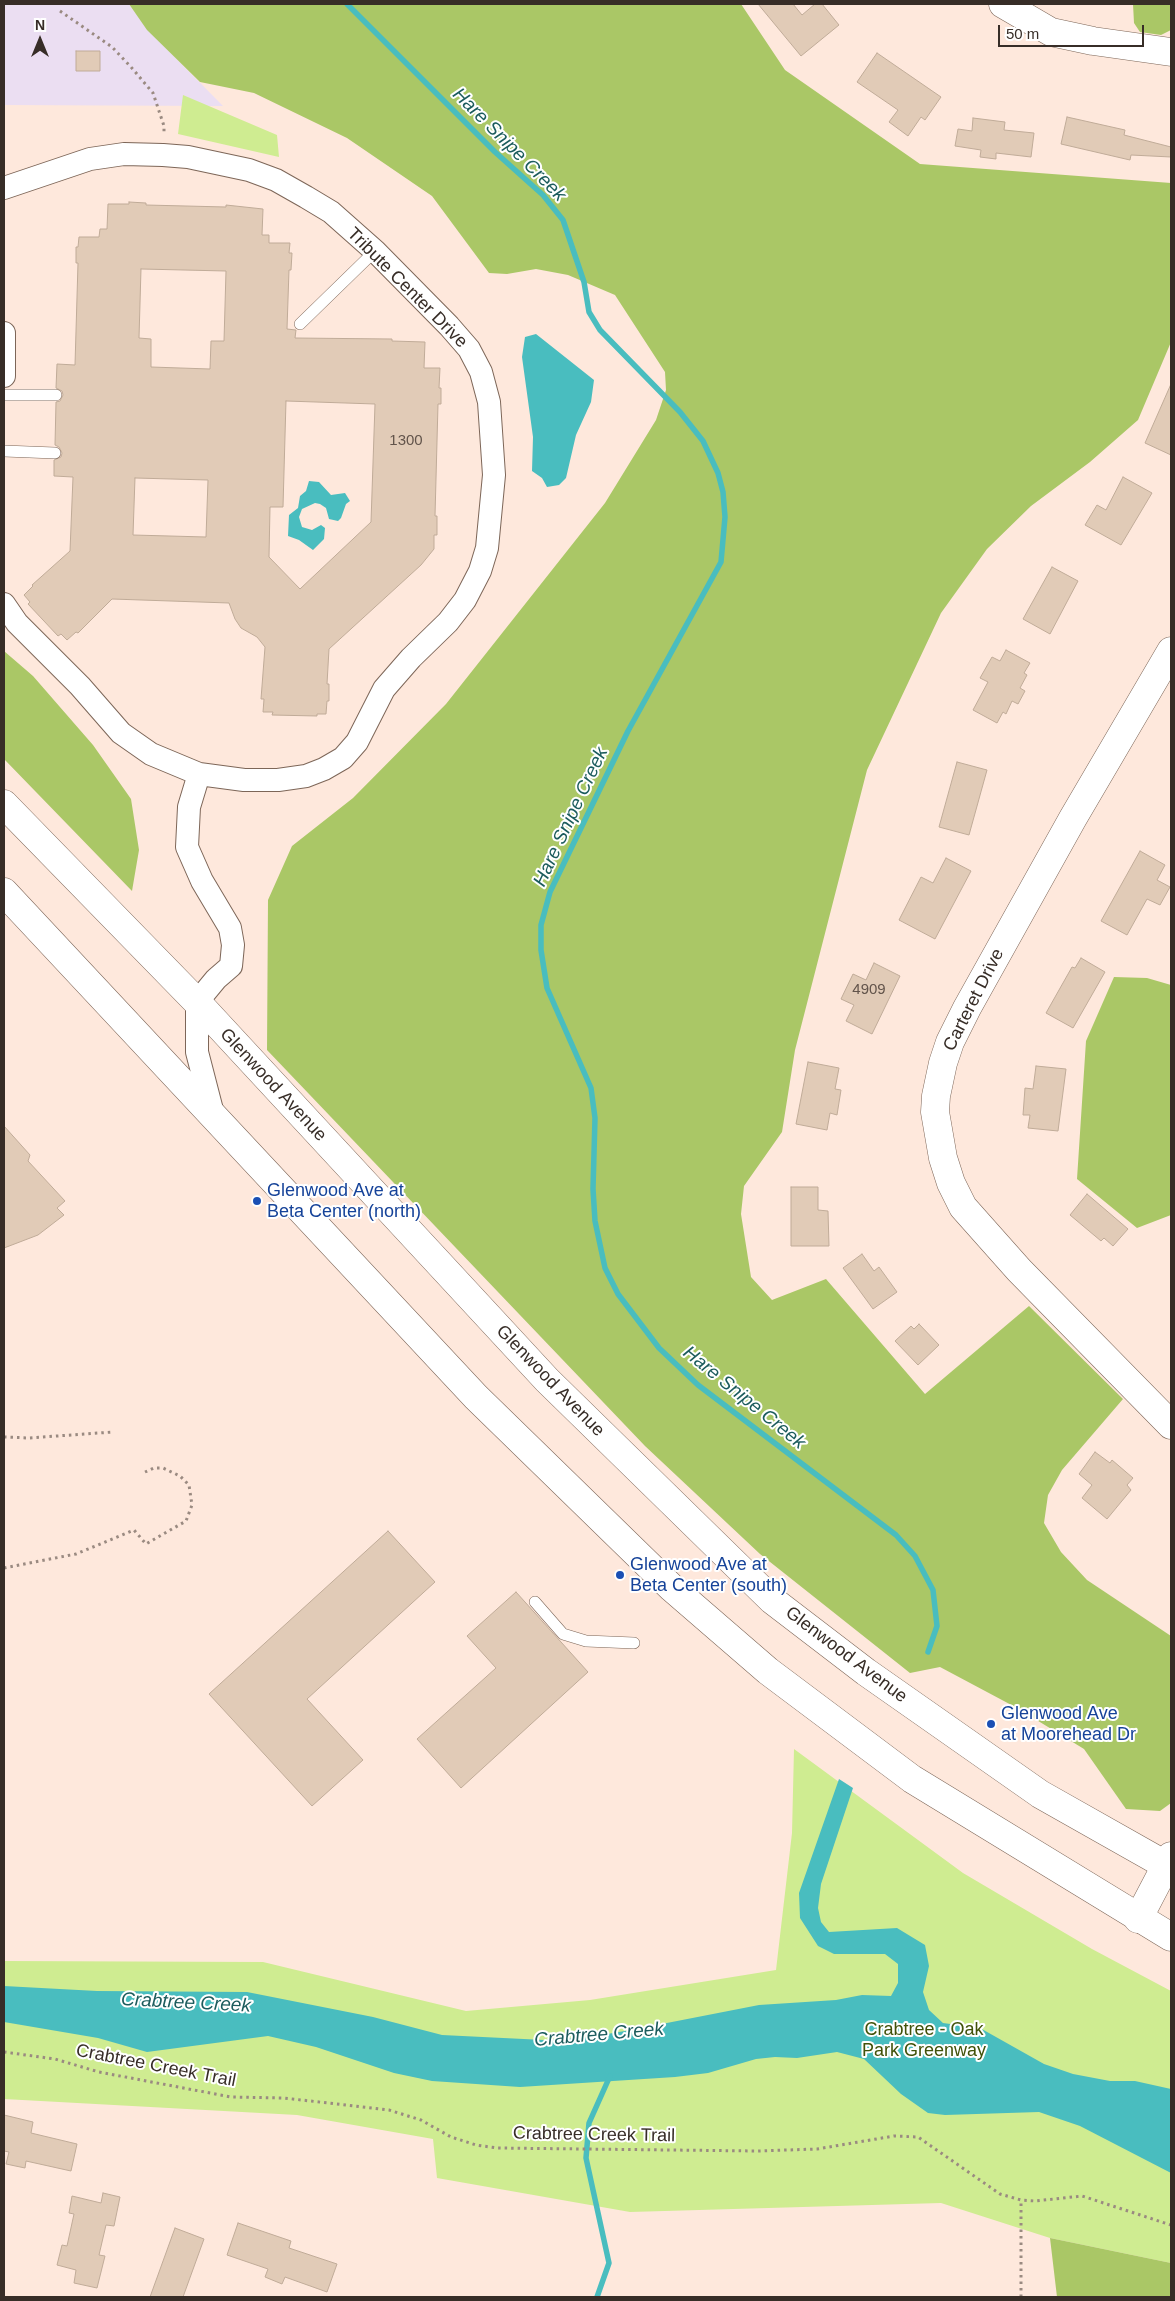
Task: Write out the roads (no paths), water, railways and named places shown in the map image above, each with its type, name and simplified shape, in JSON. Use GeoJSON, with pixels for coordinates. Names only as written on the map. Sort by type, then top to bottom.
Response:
{"type":"FeatureCollection","features":[{"type":"Feature","properties":{"kind":"main road"},"geometry":{"type":"LineString","coordinates":[[1003,4],[1051,32],[1093,41],[1171,52]]}},
{"type":"Feature","properties":{"kind":"main road","name":"Carteret Drive"},"geometry":{"type":"LineString","coordinates":[[1171,651],[1073,818],[950,1042],[936,1096],[935,1112],[943,1158],[951,1183],[963,1206],[1019,1270],[1171,1425]]}},
{"type":"Feature","properties":{"kind":"main road","name":"Glenwood Avenue"},"geometry":{"type":"LineString","coordinates":[[4,804],[197,1002],[547,1380],[772,1600],[866,1672],[1040,1794],[1170,1863]]}},
{"type":"Feature","properties":{"kind":"main road"},"geometry":{"type":"LineString","coordinates":[[4,892],[476,1397],[672,1588],[768,1671],[912,1779],[1171,1938]]}},
{"type":"Feature","properties":{"kind":"main road"},"geometry":{"type":"LineString","coordinates":[[1138,1919],[1170,1863]]}},
{"type":"Feature","properties":{"kind":"street","name":"Tribute Center Drive"},"geometry":{"type":"LineString","coordinates":[[4,188],[90,159],[124,154],[163,155],[220,163],[249,170],[276,180],[331,212],[375,252],[449,326],[469,349],[481,372],[489,402],[494,475],[487,548],[480,571],[465,600],[448,622],[411,658],[384,689],[357,742],[343,758],[324,769],[306,776],[278,780],[244,780],[199,774],[151,754],[121,733],[80,686],[17,623],[4,604]]}},
{"type":"Feature","properties":{"kind":"street"},"geometry":{"type":"LineString","coordinates":[[4,333],[4,376]]}},
{"type":"Feature","properties":{"kind":"street"},"geometry":{"type":"LineString","coordinates":[[199,774],[189,807],[187,847],[202,881],[230,928],[233,945],[231,966],[216,979],[197,1002],[197,1052],[213,1114]]}},
{"type":"Feature","properties":{"kind":"lane"},"geometry":{"type":"LineString","coordinates":[[300,324],[375,252]]}},
{"type":"Feature","properties":{"kind":"lane"},"geometry":{"type":"LineString","coordinates":[[4,395],[56,395]]}},
{"type":"Feature","properties":{"kind":"lane"},"geometry":{"type":"LineString","coordinates":[[4,451],[54,452]]}},
{"type":"Feature","properties":{"kind":"lane"},"geometry":{"type":"LineString","coordinates":[[535,1602],[563,1634],[586,1641],[634,1643]]}},
{"type":"Feature","properties":{"kind":"water"},"geometry":{"type":"Polygon","coordinates":[[[536,334],[594,380],[591,402],[576,435],[566,478],[559,485],[547,487],[542,478],[532,471],[533,437],[522,357],[525,337],[536,334]]]}},
{"type":"Feature","properties":{"kind":"water"},"geometry":{"type":"Polygon","coordinates":[[[309,481],[319,482],[331,495],[345,493],[350,501],[346,504],[338,521],[329,519],[326,508],[320,504],[315,503],[302,509],[299,517],[302,527],[312,530],[321,525],[325,528],[324,539],[313,550],[299,540],[288,536],[289,515],[298,508],[300,496],[306,491],[309,481]]]}},
{"type":"Feature","properties":{"kind":"water","name":"Crabtree Creek"},"geometry":{"type":"Polygon","coordinates":[[[839,1779],[853,1788],[821,1884],[818,1908],[821,1922],[829,1932],[897,1928],[925,1945],[929,1966],[923,1992],[929,2010],[943,2023],[980,2028],[1044,2064],[1073,2074],[1110,2081],[1135,2081],[1171,2089],[1171,2173],[1080,2126],[1039,2112],[945,2115],[928,2113],[901,2094],[864,2059],[837,2052],[797,2058],[775,2057],[756,2059],[708,2073],[675,2077],[520,2087],[432,2081],[394,2073],[316,2047],[268,2036],[147,2052],[98,2038],[4,2022],[4,1986],[97,1991],[247,1992],[373,2017],[442,2035],[544,2040],[589,2037],[759,2005],[836,2000],[862,1995],[891,1996],[898,1983],[898,1964],[885,1954],[834,1954],[818,1946],[800,1918],[799,1893],[839,1779]]]}},
{"type":"Feature","properties":{"kind":"waterway","name":"Hare Snipe Creek"},"geometry":{"type":"LineString","coordinates":[[347,4],[495,152],[543,195],[563,220],[584,282],[589,312],[600,330],[680,412],[703,441],[718,473],[723,492],[725,517],[721,562],[628,731],[550,892],[541,925],[541,950],[547,988],[591,1088],[595,1118],[593,1189],[595,1221],[605,1268],[618,1294],[659,1348],[698,1385],[896,1535],[915,1556],[933,1590],[937,1626],[928,1652]]}},
{"type":"Feature","properties":{"kind":"waterway"},"geometry":{"type":"LineString","coordinates":[[597,2297],[609,2263],[586,2158],[589,2123],[610,2076]]}},
{"type":"Feature","properties":{"kind":"place","name":"Glenwood Ave at Beta Center (north)"},"geometry":{"type":"Point","coordinates":[257,1201]}},
{"type":"Feature","properties":{"kind":"place","name":"Glenwood Ave at Beta Center (south)"},"geometry":{"type":"Point","coordinates":[620,1575]}},
{"type":"Feature","properties":{"kind":"place","name":"Glenwood Ave at Moorehead Dr"},"geometry":{"type":"Point","coordinates":[991,1724]}},
{"type":"Feature","properties":{"kind":"park label","name":"Crabtree - Oak Park Greenway"},"geometry":{"type":"Point","coordinates":[924,2040]}}]}
